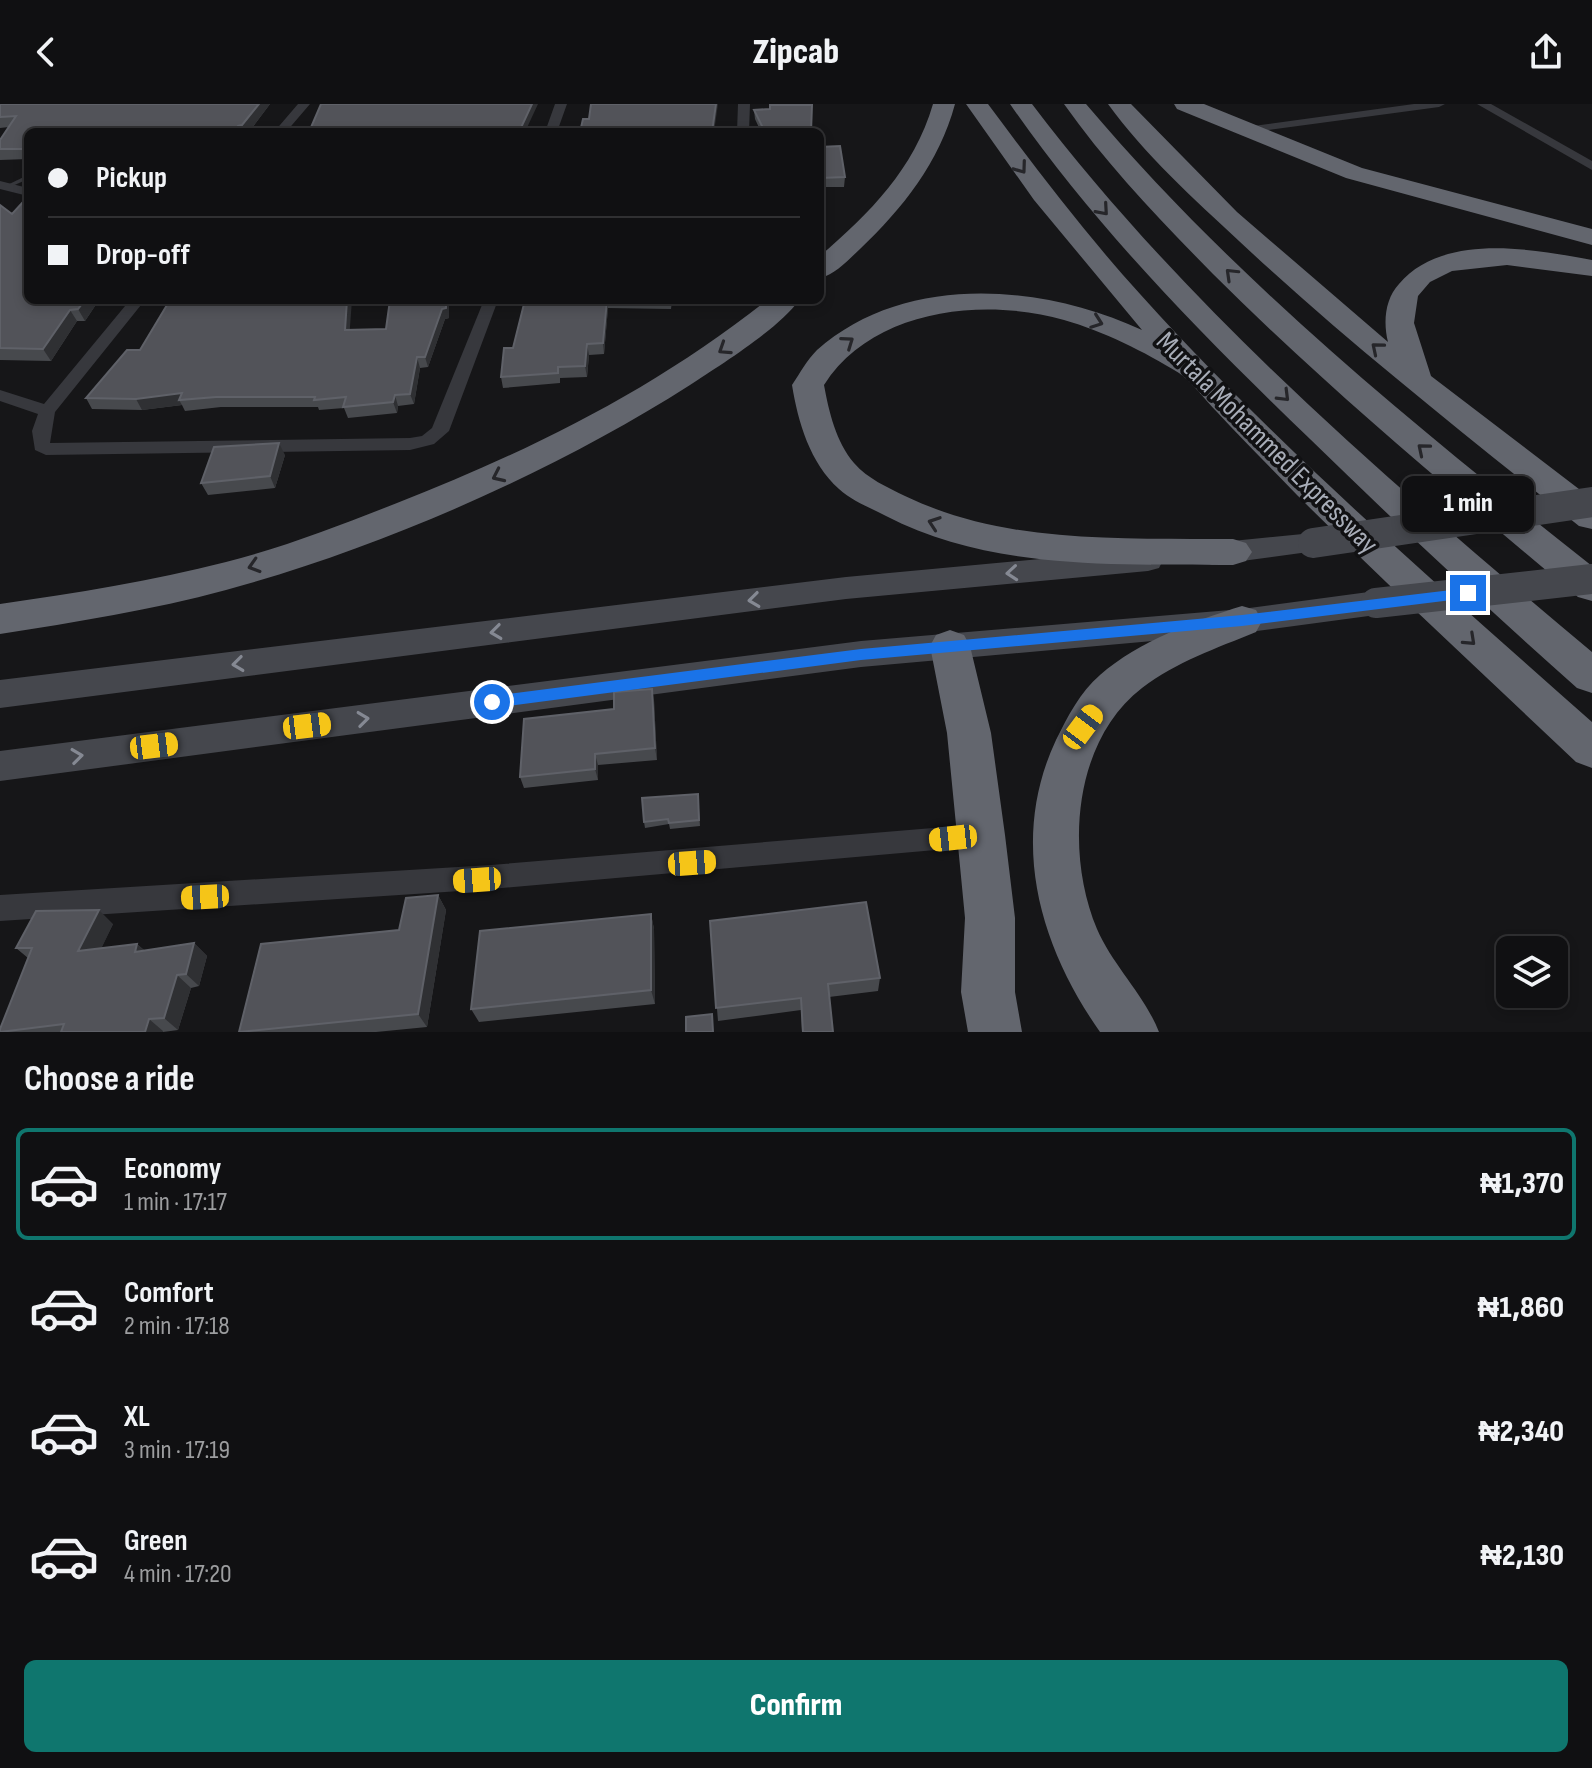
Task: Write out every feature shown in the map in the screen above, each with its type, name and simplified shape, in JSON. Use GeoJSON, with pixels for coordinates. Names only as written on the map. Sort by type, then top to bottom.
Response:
{"type":"FeatureCollection","features":[{"type":"Feature","properties":{"kind":"highway"},"geometry":{"type":"LineString","coordinates":[[824,267],[857,238],[911,177],[939,128],[944,104]]}},
{"type":"Feature","properties":{"kind":"highway","name":"Murtala Mohammed Expressway"},"geometry":{"type":"LineString","coordinates":[[977,104],[1021,169],[1090,256],[1192,368],[1298,476],[1589,748]]}},
{"type":"Feature","properties":{"kind":"highway","name":"Murtala Mohammed Expressway"},"geometry":{"type":"LineString","coordinates":[[1021,104],[1093,199],[1162,277],[1294,407],[1498,596],[1592,676]]}},
{"type":"Feature","properties":{"kind":"highway"},"geometry":{"type":"LineString","coordinates":[[1075,104],[1161,206],[1262,304],[1415,443],[1592,587]]}},
{"type":"Feature","properties":{"kind":"highway"},"geometry":{"type":"LineString","coordinates":[[1119,104],[1279,265],[1418,383],[1592,517]]}},
{"type":"Feature","properties":{"kind":"highway"},"geometry":{"type":"LineString","coordinates":[[1185,104],[1354,173],[1592,237]]}},
{"type":"Feature","properties":{"kind":"highway"},"geometry":{"type":"LineString","coordinates":[[1418,383],[1399,324],[1404,290],[1423,274],[1448,263],[1481,257],[1521,258],[1592,268]]}},
{"type":"Feature","properties":{"kind":"highway"},"geometry":{"type":"LineString","coordinates":[[1192,368],[1110,326],[1068,311],[1010,302],[951,302],[910,312],[865,331],[828,356],[808,385],[813,414],[829,452],[849,480],[906,514],[980,539],[1058,549],[1233,552]]}},
{"type":"Feature","properties":{"kind":"highway"},"geometry":{"type":"LineString","coordinates":[[0,619],[204,582],[330,543],[494,479],[622,414],[741,338],[780,304]]}},
{"type":"Feature","properties":{"kind":"highway"},"geometry":{"type":"LineString","coordinates":[[1132,1032],[1090,971],[1063,905],[1053,830],[1064,772],[1083,727],[1112,689],[1152,659],[1242,621]]}},
{"type":"Feature","properties":{"kind":"highway"},"geometry":{"type":"LineString","coordinates":[[950,646],[969,733],[981,835],[990,918],[988,992],[995,1032]]}},
{"type":"Feature","properties":{"kind":"main road"},"geometry":{"type":"LineString","coordinates":[[0,694],[846,588],[1313,543],[1592,502]]}},
{"type":"Feature","properties":{"kind":"main road"},"geometry":{"type":"LineString","coordinates":[[0,766],[861,654],[1242,621],[1592,579]]}},
{"type":"Feature","properties":{"kind":"street"},"geometry":{"type":"LineString","coordinates":[[283,128],[304,104]]}},
{"type":"Feature","properties":{"kind":"street"},"geometry":{"type":"LineString","coordinates":[[552,128],[561,104]]}},
{"type":"Feature","properties":{"kind":"street"},"geometry":{"type":"LineString","coordinates":[[743,128],[744,104]]}},
{"type":"Feature","properties":{"kind":"street"},"geometry":{"type":"LineString","coordinates":[[1246,130],[1439,104]]}},
{"type":"Feature","properties":{"kind":"street"},"geometry":{"type":"LineString","coordinates":[[1483,104],[1592,166]]}},
{"type":"Feature","properties":{"kind":"street"},"geometry":{"type":"LineString","coordinates":[[3,186],[24,191]]}},
{"type":"Feature","properties":{"kind":"street"},"geometry":{"type":"LineString","coordinates":[[135,304],[47,411],[41,431],[41,446],[52,451],[419,442],[440,431],[489,304]]}},
{"type":"Feature","properties":{"kind":"street"},"geometry":{"type":"LineString","coordinates":[[0,395],[47,411]]}},
{"type":"Feature","properties":{"kind":"street"},"geometry":{"type":"LineString","coordinates":[[0,908],[323,891],[723,861],[981,835]]}},
{"type":"Feature","properties":{"kind":"lane"},"geometry":{"type":"LineString","coordinates":[[3,186],[24,178]]}},
{"type":"Feature","properties":{"kind":"building"},"geometry":{"type":"Polygon","coordinates":[[[0,104],[259,104],[237,128],[24,128],[24,149],[0,149],[0,140],[16,116],[0,117],[0,104]]]}},
{"type":"Feature","properties":{"kind":"building"},"geometry":{"type":"Polygon","coordinates":[[[321,104],[532,104],[521,128],[311,128],[321,104]]]}},
{"type":"Feature","properties":{"kind":"building"},"geometry":{"type":"Polygon","coordinates":[[[591,104],[716,104],[713,128],[581,128],[583,119],[589,119],[591,104]]]}},
{"type":"Feature","properties":{"kind":"building"},"geometry":{"type":"Polygon","coordinates":[[[770,105],[812,105],[811,128],[763,128],[754,110],[770,109],[770,105]]]}},
{"type":"Feature","properties":{"kind":"building"},"geometry":{"type":"Polygon","coordinates":[[[840,146],[845,177],[824,178],[824,147],[840,146]]]}},
{"type":"Feature","properties":{"kind":"building"},"geometry":{"type":"Polygon","coordinates":[[[24,201],[24,304],[82,304],[78,309],[70,310],[43,349],[0,348],[0,205],[12,214],[24,201]]]}},
{"type":"Feature","properties":{"kind":"building"},"geometry":{"type":"Polygon","coordinates":[[[168,304],[347,304],[345,330],[386,329],[389,304],[446,304],[425,357],[417,357],[410,394],[395,395],[393,402],[343,407],[346,397],[314,400],[315,397],[179,400],[182,393],[136,399],[86,398],[127,350],[140,350],[168,304]]]}},
{"type":"Feature","properties":{"kind":"building"},"geometry":{"type":"Polygon","coordinates":[[[524,304],[607,304],[603,343],[587,344],[585,366],[558,367],[558,373],[501,377],[504,348],[513,348],[524,304]]]}},
{"type":"Feature","properties":{"kind":"building"},"geometry":{"type":"Polygon","coordinates":[[[279,443],[270,476],[201,483],[214,447],[279,443]]]}},
{"type":"Feature","properties":{"kind":"building"},"geometry":{"type":"Polygon","coordinates":[[[652,689],[655,748],[595,754],[595,769],[520,777],[524,719],[614,709],[614,692],[652,689]]]}},
{"type":"Feature","properties":{"kind":"building"},"geometry":{"type":"Polygon","coordinates":[[[698,794],[699,820],[644,822],[642,798],[698,794]]]}},
{"type":"Feature","properties":{"kind":"building"},"geometry":{"type":"Polygon","coordinates":[[[438,895],[418,1014],[239,1032],[261,944],[399,930],[406,898],[438,895]]]}},
{"type":"Feature","properties":{"kind":"building"},"geometry":{"type":"Polygon","coordinates":[[[866,902],[880,978],[828,984],[833,1032],[803,1032],[801,998],[716,1008],[710,921],[866,902]]]}},
{"type":"Feature","properties":{"kind":"building"},"geometry":{"type":"Polygon","coordinates":[[[99,910],[78,951],[137,944],[135,952],[194,943],[186,974],[177,975],[164,1018],[149,1019],[145,1032],[61,1032],[64,1024],[0,1032],[32,948],[16,948],[36,911],[99,910]]]}},
{"type":"Feature","properties":{"kind":"building"},"geometry":{"type":"Polygon","coordinates":[[[651,914],[651,990],[471,1009],[480,931],[651,914]]]}},
{"type":"Feature","properties":{"kind":"building"},"geometry":{"type":"Polygon","coordinates":[[[712,1014],[713,1032],[686,1032],[686,1017],[712,1014]]]}},
{"type":"Feature","properties":{"kind":"route"},"geometry":{"type":"LineString","coordinates":[[492,702],[861,654],[1242,621],[1468,593]]}}]}
